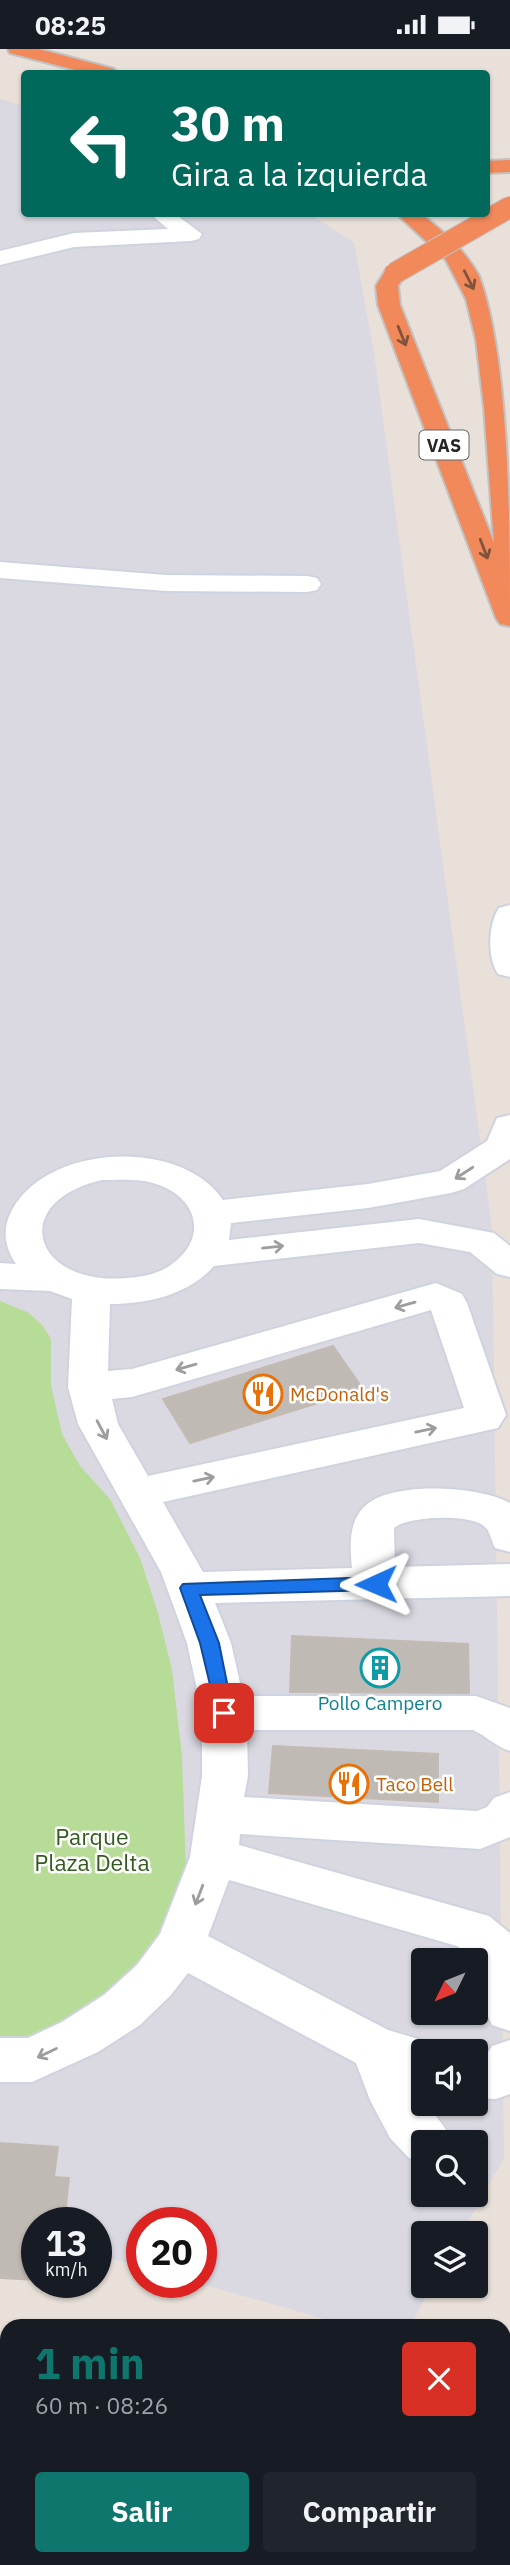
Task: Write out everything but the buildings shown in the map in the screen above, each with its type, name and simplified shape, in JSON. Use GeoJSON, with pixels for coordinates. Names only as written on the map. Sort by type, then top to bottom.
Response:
{"type":"FeatureCollection","features":[{"type":"Feature","properties":{"kind":"highway"},"geometry":{"type":"LineString","coordinates":[[17,49],[71,69]]}},
{"type":"Feature","properties":{"kind":"highway"},"geometry":{"type":"LineString","coordinates":[[0,55],[71,69]]}},
{"type":"Feature","properties":{"kind":"highway"},"geometry":{"type":"LineString","coordinates":[[490,167],[510,166]]}},
{"type":"Feature","properties":{"kind":"highway","name":"VAS"},"geometry":{"type":"LineString","coordinates":[[510,207],[395,273],[387,286],[389,305],[510,618]]}},
{"type":"Feature","properties":{"kind":"highway"},"geometry":{"type":"LineString","coordinates":[[411,217],[429,230],[458,260],[474,289],[483,317],[501,442],[510,585]]}},
{"type":"Feature","properties":{"kind":"highway"},"geometry":{"type":"LineString","coordinates":[[443,217],[480,254]]}},
{"type":"Feature","properties":{"kind":"street"},"geometry":{"type":"LineString","coordinates":[[0,258],[74,240],[191,234],[165,217]]}},
{"type":"Feature","properties":{"kind":"street"},"geometry":{"type":"LineString","coordinates":[[74,240],[116,219]]}},
{"type":"Feature","properties":{"kind":"street"},"geometry":{"type":"LineString","coordinates":[[0,570],[166,583],[307,584]]}},
{"type":"Feature","properties":{"kind":"street"},"geometry":{"type":"LineString","coordinates":[[510,915],[507,931],[510,967]]}},
{"type":"Feature","properties":{"kind":"street"},"geometry":{"type":"LineString","coordinates":[[212,1213],[368,1196],[452,1181],[503,1147],[510,1126]]}},
{"type":"Feature","properties":{"kind":"street"},"geometry":{"type":"LineString","coordinates":[[0,1276],[126,1292],[159,1286],[187,1273],[206,1255],[215,1234],[212,1213],[197,1192],[171,1177],[137,1168],[102,1169],[68,1178],[41,1194],[13,1221],[21,1233],[25,1250],[37,1266],[73,1285]]}},
{"type":"Feature","properties":{"kind":"street"},"geometry":{"type":"LineString","coordinates":[[206,1255],[419,1231],[481,1242],[510,1265]]}},
{"type":"Feature","properties":{"kind":"street"},"geometry":{"type":"LineString","coordinates":[[0,2060],[32,2060],[80,2037],[122,2010],[154,1980],[180,1945],[216,1835],[225,1776],[224,1713],[209,1643],[182,1571],[98,1424],[88,1387],[73,1285]]}},
{"type":"Feature","properties":{"kind":"street"},"geometry":{"type":"LineString","coordinates":[[88,1387],[132,1383],[436,1296],[449,1303],[486,1415],[484,1418],[137,1493]]}},
{"type":"Feature","properties":{"kind":"street"},"geometry":{"type":"LineString","coordinates":[[376,1584],[372,1534],[377,1518],[392,1507],[439,1504],[478,1506],[494,1511],[506,1521],[510,1537]]}},
{"type":"Feature","properties":{"kind":"street"},"geometry":{"type":"LineString","coordinates":[[189,1588],[510,1580]]}},
{"type":"Feature","properties":{"kind":"street"},"geometry":{"type":"LineString","coordinates":[[224,1713],[476,1713],[498,1722],[510,1733]]}},
{"type":"Feature","properties":{"kind":"street"},"geometry":{"type":"LineString","coordinates":[[216,1835],[480,1829],[503,1820],[510,1811]]}},
{"type":"Feature","properties":{"kind":"street"},"geometry":{"type":"LineString","coordinates":[[216,1835],[472,1930],[493,1944],[507,1967],[510,2010]]}},
{"type":"Feature","properties":{"kind":"street"},"geometry":{"type":"LineString","coordinates":[[180,1945],[400,2056],[389,2091],[412,2130]]}},
{"type":"Feature","properties":{"kind":"street"},"geometry":{"type":"LineString","coordinates":[[488,2077],[496,2077],[508,2068],[510,2062]]}},
{"type":"Feature","properties":{"kind":"shaded area"},"geometry":{"type":"Polygon","coordinates":[[[0,99],[21,105],[21,217],[315,217],[354,243],[374,353],[492,1228],[504,2158],[488,2187],[488,2130],[411,2130],[411,2207],[477,2207],[469,2221],[411,2221],[411,2298],[425,2298],[414,2319],[324,2319],[217,2288],[217,2207],[126,2207],[126,2262],[112,2259],[112,2207],[21,2207],[21,2225],[0,2227],[0,99]]]}},
{"type":"Feature","properties":{"kind":"green space","name":"Parque Plaza Delta"},"geometry":{"type":"Polygon","coordinates":[[[0,1301],[29,1313],[43,1326],[51,1339],[51,1385],[62,1434],[80,1466],[110,1499],[140,1558],[158,1613],[172,1670],[182,1756],[186,1870],[162,1931],[131,1976],[87,2018],[41,2038],[0,2038],[0,1301]]]}},
{"type":"Feature","properties":{"kind":"place","name":"McDonald's"},"geometry":{"type":"Point","coordinates":[263,1394]}},
{"type":"Feature","properties":{"kind":"place","name":"Pollo Campero"},"geometry":{"type":"Point","coordinates":[380,1668]}},
{"type":"Feature","properties":{"kind":"place","name":"Taco Bell"},"geometry":{"type":"Point","coordinates":[349,1784]}},
{"type":"Feature","properties":{"kind":"route"},"geometry":{"type":"LineString","coordinates":[[224,1713],[209,1643],[189,1588],[376,1584]]}}]}
